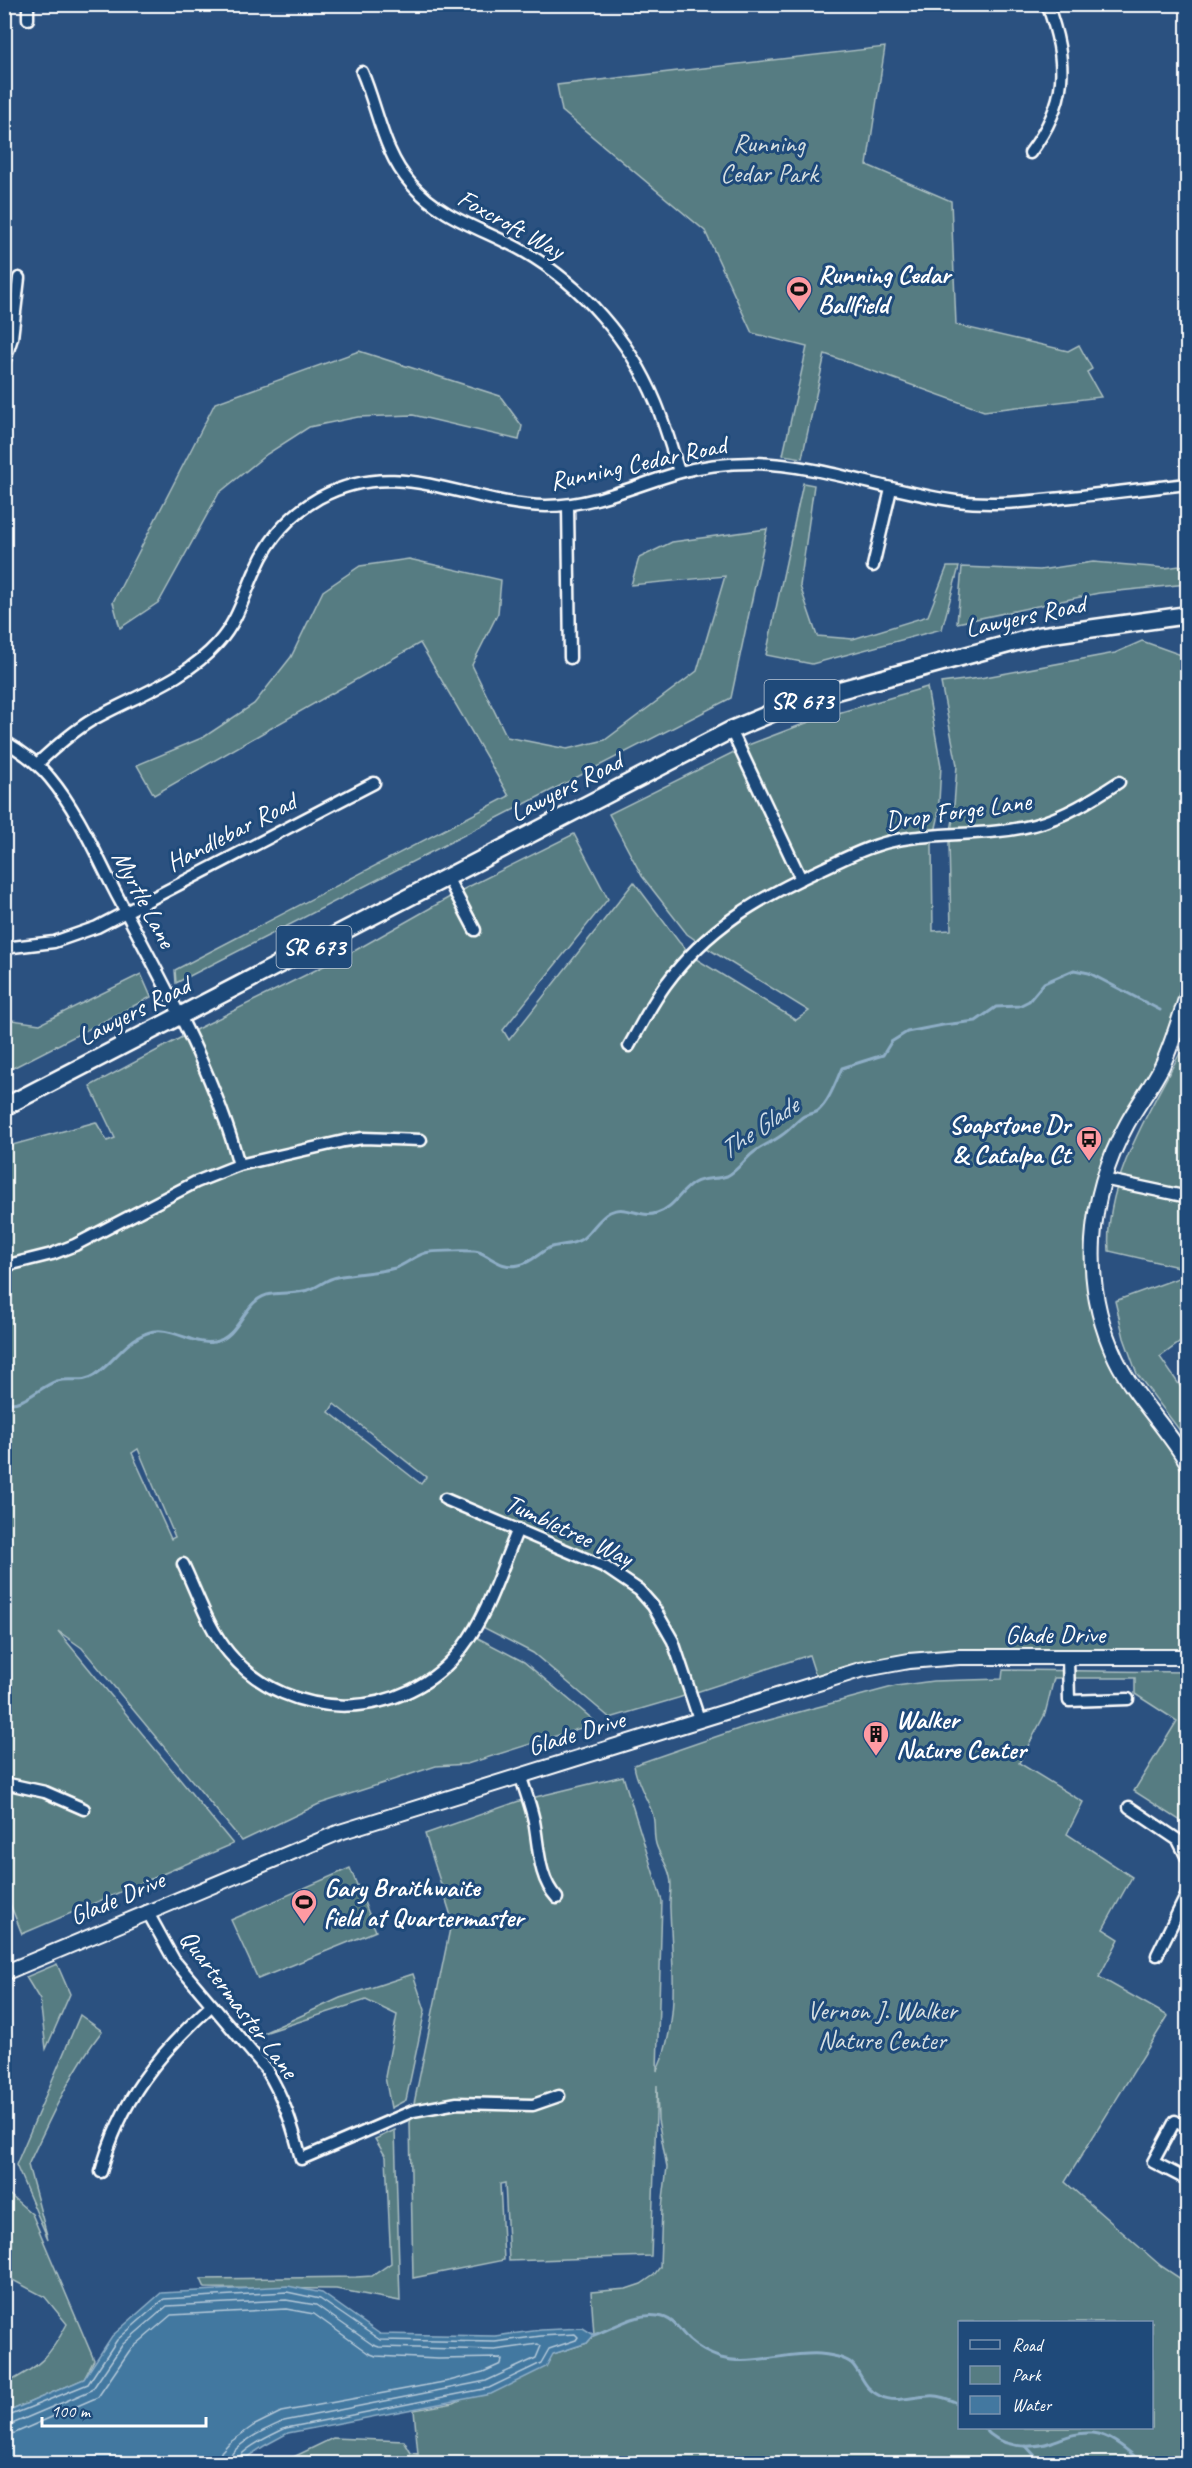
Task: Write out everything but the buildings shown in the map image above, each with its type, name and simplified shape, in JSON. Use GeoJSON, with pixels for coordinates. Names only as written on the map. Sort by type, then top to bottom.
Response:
{"type":"FeatureCollection","features":[{"type":"Feature","properties":{"kind":"main road","name":"Lawyers Road"},"geometry":{"type":"LineString","coordinates":[[4,1107],[731,730],[803,700],[1011,642],[1074,629],[1188,615]]}},
{"type":"Feature","properties":{"kind":"street"},"geometry":{"type":"LineString","coordinates":[[28,4],[28,19]]}},
{"type":"Feature","properties":{"kind":"street"},"geometry":{"type":"LineString","coordinates":[[1030,153],[1050,122],[1061,86],[1061,50],[1047,4]]}},
{"type":"Feature","properties":{"kind":"street","name":"Foxcroft Way"},"geometry":{"type":"LineString","coordinates":[[362,72],[372,96],[389,152],[410,184],[443,212],[496,237],[548,268],[577,291],[609,325],[637,366],[656,402],[679,472]]}},
{"type":"Feature","properties":{"kind":"street"},"geometry":{"type":"LineString","coordinates":[[4,363],[12,338],[19,278]]}},
{"type":"Feature","properties":{"kind":"street","name":"Running Cedar Road"},"geometry":{"type":"LineString","coordinates":[[36,764],[90,721],[177,676],[203,658],[232,626],[256,569],[276,535],[303,508],[327,494],[354,484],[392,479],[440,485],[518,503],[545,506],[568,505],[603,497],[679,472],[729,464],[756,463],[804,469],[948,500],[988,503],[1019,503],[1188,484]]}},
{"type":"Feature","properties":{"kind":"street"},"geometry":{"type":"LineString","coordinates":[[873,566],[891,489]]}},
{"type":"Feature","properties":{"kind":"street"},"geometry":{"type":"LineString","coordinates":[[568,505],[570,658]]}},
{"type":"Feature","properties":{"kind":"street"},"geometry":{"type":"LineString","coordinates":[[731,730],[801,879]]}},
{"type":"Feature","properties":{"kind":"street","name":"Myrtle Lane"},"geometry":{"type":"LineString","coordinates":[[4,741],[36,764],[58,788],[76,816],[181,1016],[212,1082],[240,1166]]}},
{"type":"Feature","properties":{"kind":"street","name":"Drop Forge Lane"},"geometry":{"type":"LineString","coordinates":[[628,1046],[667,982],[705,940],[749,906],[867,849],[889,842],[1015,829],[1036,824],[1078,807],[1119,782]]}},
{"type":"Feature","properties":{"kind":"street","name":"Handlebar Road"},"geometry":{"type":"LineString","coordinates":[[4,948],[30,946],[77,936],[374,783]]}},
{"type":"Feature","properties":{"kind":"street"},"geometry":{"type":"LineString","coordinates":[[447,877],[475,930]]}},
{"type":"Feature","properties":{"kind":"street"},"geometry":{"type":"LineString","coordinates":[[1188,993],[1162,1065],[1127,1123],[1103,1179],[1096,1207],[1092,1244],[1094,1285],[1102,1324],[1110,1346],[1128,1381],[1188,1464]]}},
{"type":"Feature","properties":{"kind":"street"},"geometry":{"type":"LineString","coordinates":[[4,1266],[52,1254],[75,1245],[196,1182],[240,1166],[344,1140],[363,1138],[421,1140]]}},
{"type":"Feature","properties":{"kind":"street"},"geometry":{"type":"LineString","coordinates":[[1103,1179],[1188,1197]]}},
{"type":"Feature","properties":{"kind":"street","name":"Tumbletree Way"},"geometry":{"type":"LineString","coordinates":[[445,1499],[605,1567],[639,1590],[653,1606],[673,1641],[699,1719]]}},
{"type":"Feature","properties":{"kind":"street"},"geometry":{"type":"LineString","coordinates":[[183,1564],[221,1642],[246,1670],[279,1692],[298,1699],[327,1705],[357,1706],[388,1700],[415,1690],[445,1668],[474,1631],[518,1529]]}},
{"type":"Feature","properties":{"kind":"street","name":"Glade Drive"},"geometry":{"type":"LineString","coordinates":[[4,1972],[329,1836],[860,1670],[909,1661],[959,1657],[1188,1658]]}},
{"type":"Feature","properties":{"kind":"street"},"geometry":{"type":"LineString","coordinates":[[1068,1658],[1070,1701],[1128,1699]]}},
{"type":"Feature","properties":{"kind":"street"},"geometry":{"type":"LineString","coordinates":[[520,1775],[533,1818],[542,1872],[546,1883],[557,1898]]}},
{"type":"Feature","properties":{"kind":"street"},"geometry":{"type":"LineString","coordinates":[[4,1783],[45,1792],[84,1809]]}},
{"type":"Feature","properties":{"kind":"street"},"geometry":{"type":"LineString","coordinates":[[1129,1807],[1178,1840],[1188,1860]]}},
{"type":"Feature","properties":{"kind":"street"},"geometry":{"type":"LineString","coordinates":[[1157,1955],[1188,1892]]}},
{"type":"Feature","properties":{"kind":"street","name":"Quartermaster Lane"},"geometry":{"type":"LineString","coordinates":[[147,1911],[174,1960],[266,2069],[277,2086],[286,2105],[301,2159],[356,2137],[392,2119],[435,2105],[478,2102],[533,2105],[559,2096]]}},
{"type":"Feature","properties":{"kind":"street"},"geometry":{"type":"LineString","coordinates":[[100,2172],[114,2130],[140,2082],[177,2037],[212,2005]]}},
{"type":"Feature","properties":{"kind":"street"},"geometry":{"type":"LineString","coordinates":[[1188,2127],[1175,2121],[1153,2162],[1188,2180]]}},
{"type":"Feature","properties":{"kind":"green space","name":"Running Cedar Park"},"geometry":{"type":"Polygon","coordinates":[[[885,47],[867,165],[951,201],[956,325],[1068,351],[1079,345],[1092,369],[1087,372],[1101,397],[984,411],[825,354],[802,458],[783,455],[807,347],[752,333],[705,231],[562,111],[557,85],[885,47]]]}},
{"type":"Feature","properties":{"kind":"green space"},"geometry":{"type":"Polygon","coordinates":[[[359,351],[500,396],[522,426],[519,440],[413,415],[358,417],[309,427],[267,454],[219,493],[159,602],[120,628],[113,602],[215,403],[359,351]]]}},
{"type":"Feature","properties":{"kind":"green space"},"geometry":{"type":"Polygon","coordinates":[[[803,483],[814,485],[800,586],[817,636],[853,639],[928,616],[947,567],[959,567],[942,629],[812,664],[766,655],[803,483]]]}},
{"type":"Feature","properties":{"kind":"green space"},"geometry":{"type":"Polygon","coordinates":[[[767,529],[731,698],[176,983],[175,970],[509,796],[420,643],[154,795],[137,765],[204,737],[254,704],[291,657],[323,591],[360,566],[409,559],[501,580],[498,613],[472,665],[507,737],[567,749],[605,740],[697,671],[725,576],[631,585],[639,558],[672,542],[767,529]]]}},
{"type":"Feature","properties":{"kind":"green space"},"geometry":{"type":"Polygon","coordinates":[[[1093,562],[1165,568],[1187,565],[1187,584],[1099,593],[957,623],[962,567],[1040,570],[1093,562]]]}},
{"type":"Feature","properties":{"kind":"green space"},"geometry":{"type":"Polygon","coordinates":[[[1142,641],[1187,657],[1187,993],[1175,1032],[1127,1123],[1093,1232],[1107,1336],[1187,1464],[1187,1658],[959,1657],[818,1683],[809,1655],[610,1718],[533,1653],[477,1624],[472,1635],[524,1662],[597,1723],[467,1764],[436,1766],[319,1804],[242,1841],[82,1648],[58,1631],[233,1844],[22,1934],[5,1891],[5,1147],[96,1122],[107,1141],[115,1138],[90,1086],[199,1028],[356,950],[464,889],[574,834],[608,899],[503,1030],[509,1040],[634,882],[679,942],[696,959],[796,1020],[809,1011],[687,934],[642,876],[609,814],[748,745],[814,720],[927,687],[941,766],[938,819],[932,845],[933,931],[951,930],[949,843],[957,765],[941,683],[1115,653],[1142,641]],[[334,1404],[329,1412],[421,1484],[426,1477],[334,1404]],[[138,1449],[132,1453],[171,1539],[175,1537],[138,1449]]]}},
{"type":"Feature","properties":{"kind":"green space"},"geometry":{"type":"Polygon","coordinates":[[[141,974],[151,997],[5,1072],[5,1019],[40,1024],[141,974]]]}},
{"type":"Feature","properties":{"kind":"green space"},"geometry":{"type":"Polygon","coordinates":[[[1187,1040],[1187,1269],[1109,1251],[1109,1224],[1114,1197],[1134,1142],[1187,1040]]]}},
{"type":"Feature","properties":{"kind":"green space"},"geometry":{"type":"Polygon","coordinates":[[[1181,1277],[1187,1278],[1187,1337],[1160,1357],[1187,1396],[1187,1440],[1137,1374],[1124,1338],[1115,1301],[1181,1277]]]}},
{"type":"Feature","properties":{"kind":"green space","name":"Vernon J. Walker Nature Center"},"geometry":{"type":"Polygon","coordinates":[[[1003,1670],[1187,1672],[1187,1825],[1134,1791],[1177,1721],[1135,1694],[1135,1678],[1054,1678],[1045,1714],[1019,1763],[1083,1802],[1067,1834],[1132,1877],[1103,1929],[1119,1939],[1099,1977],[1168,2016],[1065,2182],[1161,2266],[1187,2283],[1187,2463],[279,2464],[333,2438],[404,2441],[411,2453],[418,2454],[414,2410],[454,2403],[553,2354],[587,2343],[594,2335],[591,2292],[626,2289],[641,2284],[654,2275],[660,2267],[662,2208],[667,2167],[658,2120],[657,2085],[651,2256],[509,2261],[505,2183],[500,2184],[504,2260],[413,2278],[410,2123],[452,1919],[425,1834],[519,1801],[623,1776],[662,1901],[657,2071],[665,2051],[672,2011],[671,1885],[667,1868],[656,1844],[650,1806],[639,1783],[634,1765],[747,1726],[896,1686],[933,1681],[1002,1679],[1003,1670]]]}},
{"type":"Feature","properties":{"kind":"green space","name":"Gary Braithwaite field at Quartermaster"},"geometry":{"type":"Polygon","coordinates":[[[350,1868],[376,1931],[258,1979],[231,1920],[350,1868]]]}},
{"type":"Feature","properties":{"kind":"green space"},"geometry":{"type":"Polygon","coordinates":[[[57,1964],[70,1994],[46,2049],[40,2000],[26,1977],[57,1964]]]}},
{"type":"Feature","properties":{"kind":"green space"},"geometry":{"type":"Polygon","coordinates":[[[413,1974],[425,2010],[406,2100],[391,2108],[385,2077],[397,2015],[366,2000],[261,2034],[340,1998],[413,1974]]]}},
{"type":"Feature","properties":{"kind":"green space"},"geometry":{"type":"Polygon","coordinates":[[[80,2015],[102,2031],[71,2079],[28,2165],[48,2239],[16,2165],[80,2015]]]}},
{"type":"Feature","properties":{"kind":"green space"},"geometry":{"type":"Polygon","coordinates":[[[395,2130],[400,2301],[336,2289],[205,2288],[201,2279],[372,2276],[391,2263],[386,2157],[375,2139],[395,2130]]]}},
{"type":"Feature","properties":{"kind":"green space"},"geometry":{"type":"Polygon","coordinates":[[[4,2190],[32,2214],[94,2360],[84,2379],[5,2413],[5,2384],[35,2367],[54,2345],[67,2324],[45,2297],[5,2276],[4,2190]]]}},
{"type":"Feature","properties":{"kind":"water"},"geometry":{"type":"Polygon","coordinates":[[[288,2286],[322,2293],[380,2334],[495,2336],[541,2330],[583,2328],[594,2335],[587,2343],[553,2354],[546,2367],[491,2394],[288,2433],[238,2463],[5,2463],[5,2413],[84,2379],[112,2336],[161,2293],[288,2286]]]}},
{"type":"Feature","properties":{"kind":"waterway","name":"The Glade"},"geometry":{"type":"LineString","coordinates":[[4,1403],[19,1402],[57,1381],[90,1378],[102,1370],[132,1341],[147,1333],[164,1331],[206,1342],[223,1339],[231,1333],[255,1302],[272,1294],[306,1291],[337,1277],[395,1268],[421,1254],[430,1252],[476,1251],[508,1266],[519,1265],[549,1248],[582,1239],[610,1212],[622,1210],[651,1214],[663,1211],[694,1183],[731,1174],[753,1153],[785,1133],[801,1118],[818,1111],[829,1097],[842,1068],[883,1055],[891,1042],[907,1032],[976,1021],[996,1007],[1019,1006],[1029,1001],[1044,983],[1074,970],[1089,973],[1160,1010]]}},
{"type":"Feature","properties":{"kind":"waterway"},"geometry":{"type":"LineString","coordinates":[[594,2335],[633,2319],[649,2316],[664,2317],[676,2325],[697,2346],[721,2358],[757,2360],[808,2354],[829,2355],[851,2363],[870,2389],[880,2396],[898,2400],[933,2396],[958,2403]]}},
{"type":"Feature","properties":{"kind":"waterway"},"geometry":{"type":"LineString","coordinates":[[985,2429],[1006,2443],[1024,2446],[1043,2444],[1081,2433],[1099,2434],[1120,2445],[1144,2464]]}},
{"type":"Feature","properties":{"kind":"waterway"},"geometry":{"type":"LineString","coordinates":[[1026,2446],[1036,2457],[1058,2464]]}},
{"type":"Feature","properties":{"kind":"place","name":"Running Cedar Ballfield"},"geometry":{"type":"Point","coordinates":[799,312]}},
{"type":"Feature","properties":{"kind":"place","name":"Soapstone Dr & Catalpa Ct"},"geometry":{"type":"Point","coordinates":[1089,1162]}},
{"type":"Feature","properties":{"kind":"place","name":"Walker Nature Center"},"geometry":{"type":"Point","coordinates":[876,1757]}},
{"type":"Feature","properties":{"kind":"place","name":"Gary Braithwaite field at Quartermaster"},"geometry":{"type":"Point","coordinates":[304,1925]}}]}
